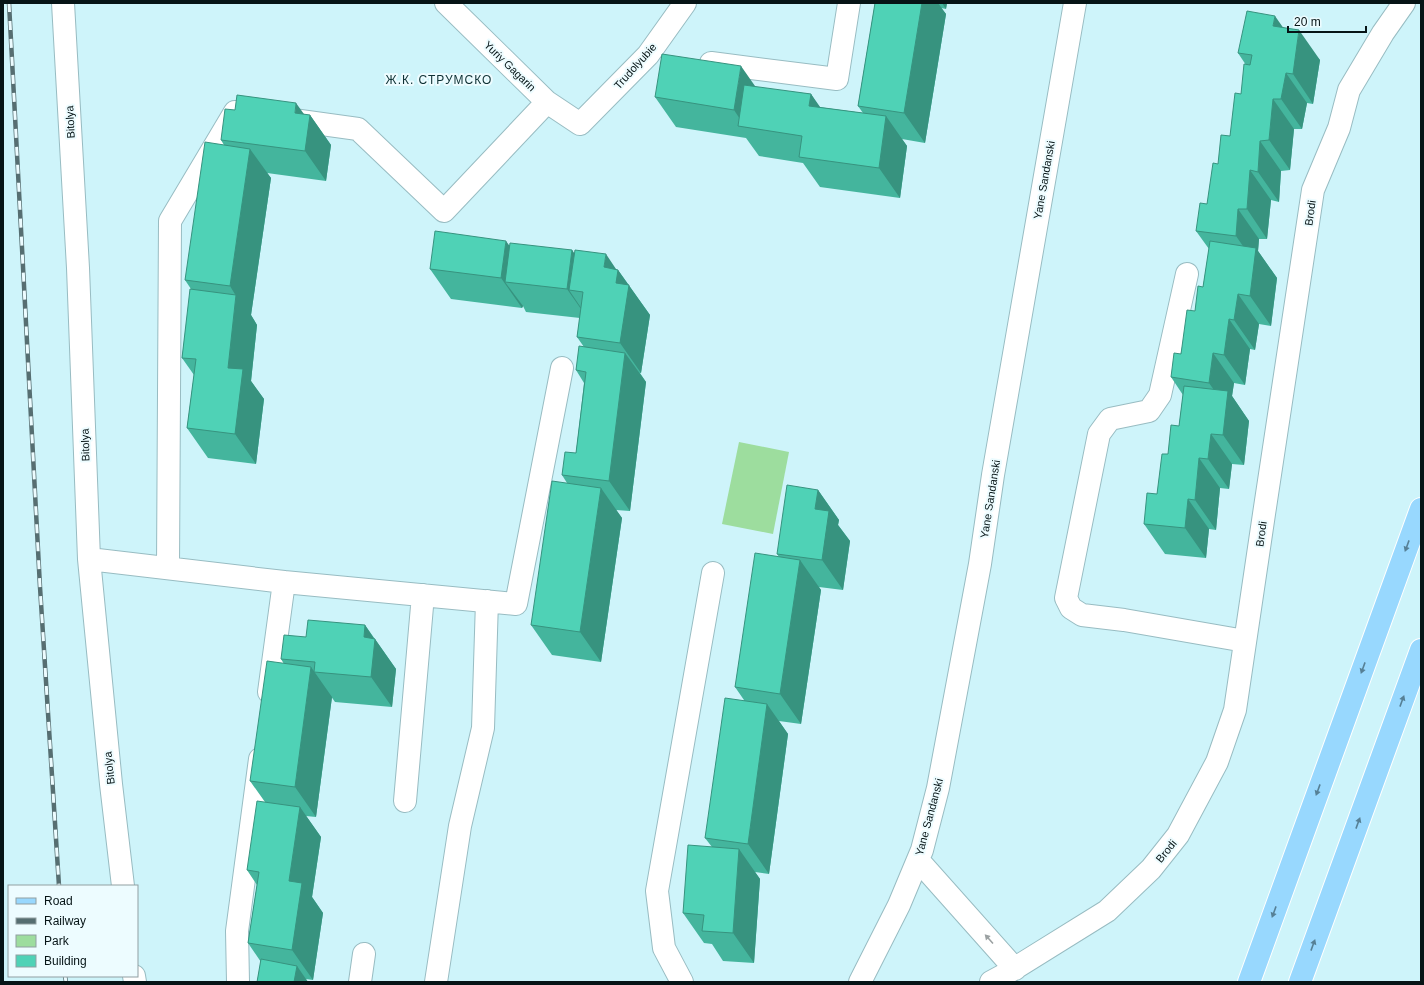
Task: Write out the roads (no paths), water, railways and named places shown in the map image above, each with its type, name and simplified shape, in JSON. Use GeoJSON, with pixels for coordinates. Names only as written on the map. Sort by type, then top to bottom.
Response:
{"type":"FeatureCollection","features":[{"type":"Feature","properties":{"kind":"main road"},"geometry":{"type":"LineString","coordinates":[[1249,982],[1421,509]]}},
{"type":"Feature","properties":{"kind":"main road"},"geometry":{"type":"LineString","coordinates":[[1300,982],[1421,650]]}},
{"type":"Feature","properties":{"kind":"street","name":"Bitolya"},"geometry":{"type":"LineString","coordinates":[[63,3],[78,268],[89,559],[111,784],[123,885]]}},
{"type":"Feature","properties":{"kind":"street","name":"Yuriy Gagarin"},"geometry":{"type":"LineString","coordinates":[[446,3],[547,102],[580,124]]}},
{"type":"Feature","properties":{"kind":"street","name":"Trudolyubie"},"geometry":{"type":"LineString","coordinates":[[580,124],[648,55],[685,3]]}},
{"type":"Feature","properties":{"kind":"street"},"geometry":{"type":"LineString","coordinates":[[693,61],[837,79],[849,3]]}},
{"type":"Feature","properties":{"kind":"street","name":"Yane Sandanski"},"geometry":{"type":"LineString","coordinates":[[860,982],[899,905],[918,860],[938,788],[980,564],[997,452],[1075,3]]}},
{"type":"Feature","properties":{"kind":"street","name":"Brodi"},"geometry":{"type":"LineString","coordinates":[[991,982],[1106,911],[1151,869],[1178,835],[1217,762],[1235,710],[1314,190],[1339,128],[1349,90],[1404,3]]}},
{"type":"Feature","properties":{"kind":"street"},"geometry":{"type":"LineString","coordinates":[[648,55],[670,58]]}},
{"type":"Feature","properties":{"kind":"street"},"geometry":{"type":"LineString","coordinates":[[168,567],[170,221],[235,112],[358,128],[444,211],[547,102]]}},
{"type":"Feature","properties":{"kind":"street"},"geometry":{"type":"LineString","coordinates":[[1188,274],[1160,395],[1149,411],[1110,419],[1099,434],[1066,598],[1071,608],[1082,615],[1124,620],[1246,641]]}},
{"type":"Feature","properties":{"kind":"street"},"geometry":{"type":"LineString","coordinates":[[89,559],[168,567],[284,582],[516,604],[562,368]]}},
{"type":"Feature","properties":{"kind":"street"},"geometry":{"type":"LineString","coordinates":[[682,982],[664,948],[657,891],[713,574]]}},
{"type":"Feature","properties":{"kind":"street"},"geometry":{"type":"LineString","coordinates":[[266,714],[284,582]]}},
{"type":"Feature","properties":{"kind":"street"},"geometry":{"type":"LineString","coordinates":[[405,801],[423,595]]}},
{"type":"Feature","properties":{"kind":"street"},"geometry":{"type":"LineString","coordinates":[[436,982],[460,826],[483,728],[487,601]]}},
{"type":"Feature","properties":{"kind":"street"},"geometry":{"type":"LineString","coordinates":[[238,982],[237,931],[263,737]]}},
{"type":"Feature","properties":{"kind":"street"},"geometry":{"type":"LineString","coordinates":[[918,860],[1014,968]]}},
{"type":"Feature","properties":{"kind":"street"},"geometry":{"type":"LineString","coordinates":[[360,982],[364,954]]}},
{"type":"Feature","properties":{"kind":"railway"},"geometry":{"type":"LineString","coordinates":[[9,3],[40,587],[59,885]]}},
{"type":"Feature","properties":{"kind":"railway"},"geometry":{"type":"LineString","coordinates":[[65,977],[66,982]]}},
{"type":"Feature","properties":{"kind":"district","name":"Ж.К. СТРУМСКО"},"geometry":{"type":"Point","coordinates":[439,80]}}]}
